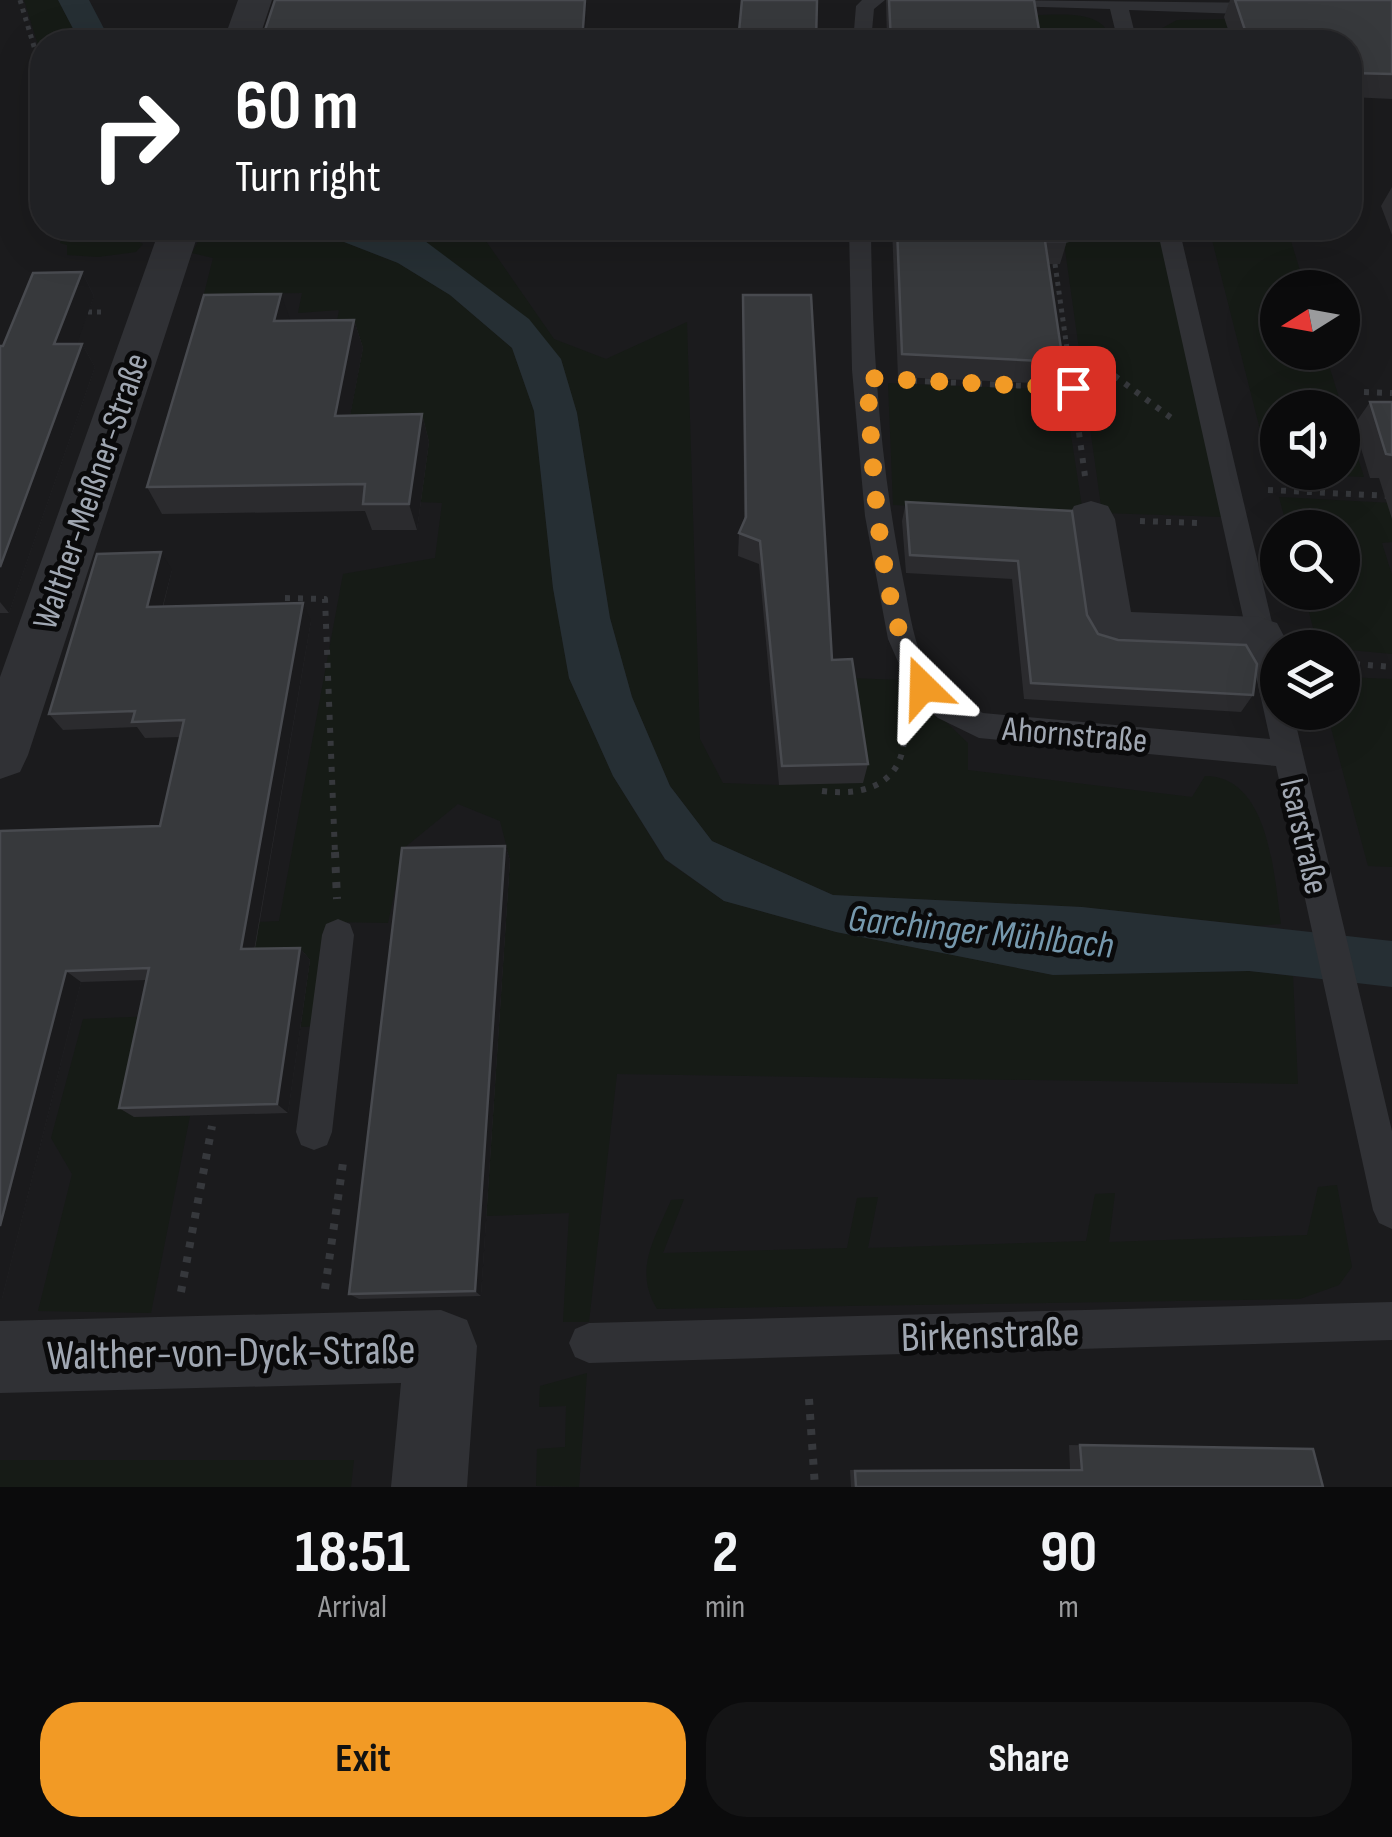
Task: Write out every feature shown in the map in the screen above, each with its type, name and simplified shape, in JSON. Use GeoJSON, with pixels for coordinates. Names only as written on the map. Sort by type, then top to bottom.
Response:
{"type":"FeatureCollection","features":[{"type":"Feature","properties":{"kind":"street"},"geometry":{"type":"LineString","coordinates":[[245,30],[254,0]]}},
{"type":"Feature","properties":{"kind":"street","name":"Walther-Meißner-Straße"},"geometry":{"type":"LineString","coordinates":[[0,755],[176,240]]}},
{"type":"Feature","properties":{"kind":"street"},"geometry":{"type":"LineString","coordinates":[[1091,518],[1109,632],[1259,638]]}},
{"type":"Feature","properties":{"kind":"street","name":"Walther-von-Dyck-Straße"},"geometry":{"type":"LineString","coordinates":[[0,1357],[441,1346],[429,1487]]}},
{"type":"Feature","properties":{"kind":"lane"},"geometry":{"type":"LineString","coordinates":[[1008,0],[1292,10]]}},
{"type":"Feature","properties":{"kind":"lane"},"geometry":{"type":"LineString","coordinates":[[1118,4],[1124,30]]}},
{"type":"Feature","properties":{"kind":"lane","name":"Ahornstraße"},"geometry":{"type":"LineString","coordinates":[[861,240],[867,378],[883,552],[914,672],[934,699],[980,725],[1286,754]]}},
{"type":"Feature","properties":{"kind":"lane","name":"Isarstraße"},"geometry":{"type":"LineString","coordinates":[[1171,240],[1392,1210]]}},
{"type":"Feature","properties":{"kind":"lane"},"geometry":{"type":"LineString","coordinates":[[314,1132],[338,935]]}},
{"type":"Feature","properties":{"kind":"lane","name":"Birkenstraße"},"geometry":{"type":"LineString","coordinates":[[589,1342],[1392,1322]]}},
{"type":"Feature","properties":{"kind":"path"},"geometry":{"type":"LineString","coordinates":[[20,0],[30,34]]}},
{"type":"Feature","properties":{"kind":"path"},"geometry":{"type":"LineString","coordinates":[[1055,264],[1091,518]]}},
{"type":"Feature","properties":{"kind":"path"},"geometry":{"type":"LineString","coordinates":[[1052,355],[1092,360],[1179,422]]}},
{"type":"Feature","properties":{"kind":"path"},"geometry":{"type":"LineString","coordinates":[[867,378],[1073,388]]}},
{"type":"Feature","properties":{"kind":"path"},"geometry":{"type":"LineString","coordinates":[[1364,392],[1392,394]]}},
{"type":"Feature","properties":{"kind":"path"},"geometry":{"type":"LineString","coordinates":[[1266,490],[1389,496],[1381,478]]}},
{"type":"Feature","properties":{"kind":"path"},"geometry":{"type":"LineString","coordinates":[[285,598],[326,599],[338,935]]}},
{"type":"Feature","properties":{"kind":"path"},"geometry":{"type":"LineString","coordinates":[[1360,665],[1392,667]]}},
{"type":"Feature","properties":{"kind":"path"},"geometry":{"type":"LineString","coordinates":[[171,1352],[212,1126]]}},
{"type":"Feature","properties":{"kind":"path"},"geometry":{"type":"LineString","coordinates":[[810,1399],[815,1487]]}},
{"type":"Feature","properties":{"kind":"shaded area"},"geometry":{"type":"Polygon","coordinates":[[[0,0],[1392,0],[1392,1487],[0,1487],[0,0]]]}},
{"type":"Feature","properties":{"kind":"shaded area"},"geometry":{"type":"Polygon","coordinates":[[[24,0],[58,0],[74,30],[33,30],[24,0]]]}},
{"type":"Feature","properties":{"kind":"shaded area"},"geometry":{"type":"Polygon","coordinates":[[[1065,14],[1090,18],[1106,30],[1030,30],[1027,15],[1065,14]]]}},
{"type":"Feature","properties":{"kind":"shaded area"},"geometry":{"type":"Polygon","coordinates":[[[1240,19],[1234,30],[1159,30],[1177,20],[1240,19]]]}},
{"type":"Feature","properties":{"kind":"shaded area"},"geometry":{"type":"Polygon","coordinates":[[[136,240],[143,244],[136,252],[98,257],[67,255],[67,245],[60,243],[136,240]]]}},
{"type":"Feature","properties":{"kind":"shaded area"},"geometry":{"type":"Polygon","coordinates":[[[199,240],[339,240],[398,263],[450,295],[512,348],[534,411],[553,588],[569,678],[613,776],[665,860],[724,901],[836,932],[1053,975],[1249,971],[1293,976],[1298,1084],[617,1074],[589,1322],[563,1322],[569,1213],[486,1216],[510,860],[500,821],[458,804],[404,848],[388,923],[333,922],[320,1026],[301,1027],[310,960],[252,962],[259,922],[279,921],[343,574],[435,558],[442,503],[421,502],[346,437],[332,348],[339,310],[298,313],[302,293],[204,294],[213,258],[192,253],[199,240]]]}},
{"type":"Feature","properties":{"kind":"shaded area"},"geometry":{"type":"Polygon","coordinates":[[[485,240],[554,339],[606,359],[687,322],[700,739],[723,783],[779,785],[848,678],[902,680],[968,743],[968,770],[1192,797],[1205,776],[1227,780],[1256,810],[1265,832],[1281,924],[1258,926],[1082,907],[833,895],[712,841],[670,786],[632,697],[610,618],[577,413],[561,359],[425,241],[485,240]]]}},
{"type":"Feature","properties":{"kind":"shaded area"},"geometry":{"type":"Polygon","coordinates":[[[1064,240],[1166,240],[1224,517],[1102,513],[1064,240]]]}},
{"type":"Feature","properties":{"kind":"shaded area"},"geometry":{"type":"Polygon","coordinates":[[[1212,240],[1291,240],[1300,270],[1260,270],[1260,370],[1330,370],[1337,390],[1260,390],[1260,430],[1212,240]]]}},
{"type":"Feature","properties":{"kind":"shaded area"},"geometry":{"type":"Polygon","coordinates":[[[888,383],[1064,390],[1083,513],[893,505],[888,383]]]}},
{"type":"Feature","properties":{"kind":"shaded area"},"geometry":{"type":"Polygon","coordinates":[[[1279,497],[1392,503],[1392,542],[1382,543],[1392,575],[1392,654],[1360,651],[1360,630],[1314,630],[1308,610],[1360,610],[1360,510],[1282,510],[1279,497]]]}},
{"type":"Feature","properties":{"kind":"shaded area"},"geometry":{"type":"Polygon","coordinates":[[[1360,678],[1392,679],[1392,867],[1368,866],[1332,730],[1360,730],[1360,678]]]}},
{"type":"Feature","properties":{"kind":"shaded area"},"geometry":{"type":"Polygon","coordinates":[[[155,1016],[134,1117],[190,1116],[151,1313],[38,1311],[72,1174],[51,1138],[83,1019],[155,1016]]]}},
{"type":"Feature","properties":{"kind":"shaded area"},"geometry":{"type":"Polygon","coordinates":[[[1337,1185],[1352,1267],[1339,1285],[1300,1299],[657,1309],[647,1281],[649,1254],[671,1200],[684,1199],[663,1253],[847,1248],[857,1198],[878,1197],[868,1248],[1086,1241],[1095,1194],[1115,1193],[1109,1242],[1307,1235],[1318,1187],[1337,1185]]]}},
{"type":"Feature","properties":{"kind":"shaded area"},"geometry":{"type":"Polygon","coordinates":[[[587,1373],[579,1487],[536,1486],[537,1449],[565,1447],[566,1406],[539,1407],[540,1386],[587,1373]]]}},
{"type":"Feature","properties":{"kind":"shaded area"},"geometry":{"type":"Polygon","coordinates":[[[0,1460],[354,1460],[351,1487],[0,1487],[0,1460]]]}},
{"type":"Feature","properties":{"kind":"water"},"geometry":{"type":"Polygon","coordinates":[[[58,0],[89,0],[105,30],[74,30],[58,0]]]}},
{"type":"Feature","properties":{"kind":"water","name":"Garchinger Mühlbach"},"geometry":{"type":"Polygon","coordinates":[[[339,240],[425,241],[529,319],[561,359],[577,413],[610,618],[632,697],[670,786],[712,841],[833,895],[1082,907],[1392,941],[1392,987],[1249,971],[1053,975],[836,932],[724,901],[665,859],[613,776],[569,678],[553,588],[534,411],[512,348],[450,295],[398,263],[339,240]]]}},
{"type":"Feature","properties":{"kind":"building"},"geometry":{"type":"Polygon","coordinates":[[[275,0],[585,0],[583,30],[265,30],[275,0]]]}},
{"type":"Feature","properties":{"kind":"building"},"geometry":{"type":"Polygon","coordinates":[[[742,0],[817,0],[816,30],[739,30],[742,0]]]}},
{"type":"Feature","properties":{"kind":"building"},"geometry":{"type":"Polygon","coordinates":[[[889,0],[1034,0],[1039,30],[890,30],[889,0]]]}},
{"type":"Feature","properties":{"kind":"building"},"geometry":{"type":"Polygon","coordinates":[[[1235,0],[1392,0],[1392,74],[1362,73],[1362,30],[1245,30],[1235,0]]]}},
{"type":"Feature","properties":{"kind":"building"},"geometry":{"type":"Polygon","coordinates":[[[897,240],[1067,240],[1045,241],[1063,362],[902,354],[897,240]]]}},
{"type":"Feature","properties":{"kind":"building"},"geometry":{"type":"Polygon","coordinates":[[[82,272],[54,344],[82,344],[0,567],[0,346],[33,273],[82,272]]]}},
{"type":"Feature","properties":{"kind":"building"},"geometry":{"type":"Polygon","coordinates":[[[281,294],[274,321],[354,320],[335,416],[422,414],[409,504],[363,504],[365,484],[147,487],[204,295],[281,294]]]}},
{"type":"Feature","properties":{"kind":"building"},"geometry":{"type":"Polygon","coordinates":[[[743,295],[811,295],[832,660],[852,659],[868,764],[782,766],[760,541],[739,533],[746,517],[743,295]]]}},
{"type":"Feature","properties":{"kind":"building"},"geometry":{"type":"Polygon","coordinates":[[[1370,402],[1392,402],[1392,455],[1386,454],[1370,402]]]}},
{"type":"Feature","properties":{"kind":"building"},"geometry":{"type":"Polygon","coordinates":[[[906,502],[1072,511],[1087,615],[1098,634],[1118,640],[1246,645],[1257,664],[1253,695],[1031,683],[1018,561],[910,555],[906,502]]]}},
{"type":"Feature","properties":{"kind":"building"},"geometry":{"type":"Polygon","coordinates":[[[161,552],[147,607],[303,603],[241,949],[300,948],[277,1104],[119,1108],[149,968],[66,971],[0,1226],[0,831],[160,826],[184,720],[132,722],[135,711],[49,714],[97,554],[161,552]]]}},
{"type":"Feature","properties":{"kind":"building"},"geometry":{"type":"Polygon","coordinates":[[[505,846],[475,1291],[349,1294],[402,848],[505,846]]]}},
{"type":"Feature","properties":{"kind":"building"},"geometry":{"type":"Polygon","coordinates":[[[1080,1445],[1313,1449],[1323,1487],[856,1487],[855,1471],[1082,1470],[1080,1445]]]}},
{"type":"Feature","properties":{"kind":"route"},"geometry":{"type":"LineString","coordinates":[[923,687],[900,631],[883,552],[867,378],[1073,388]]}}]}
